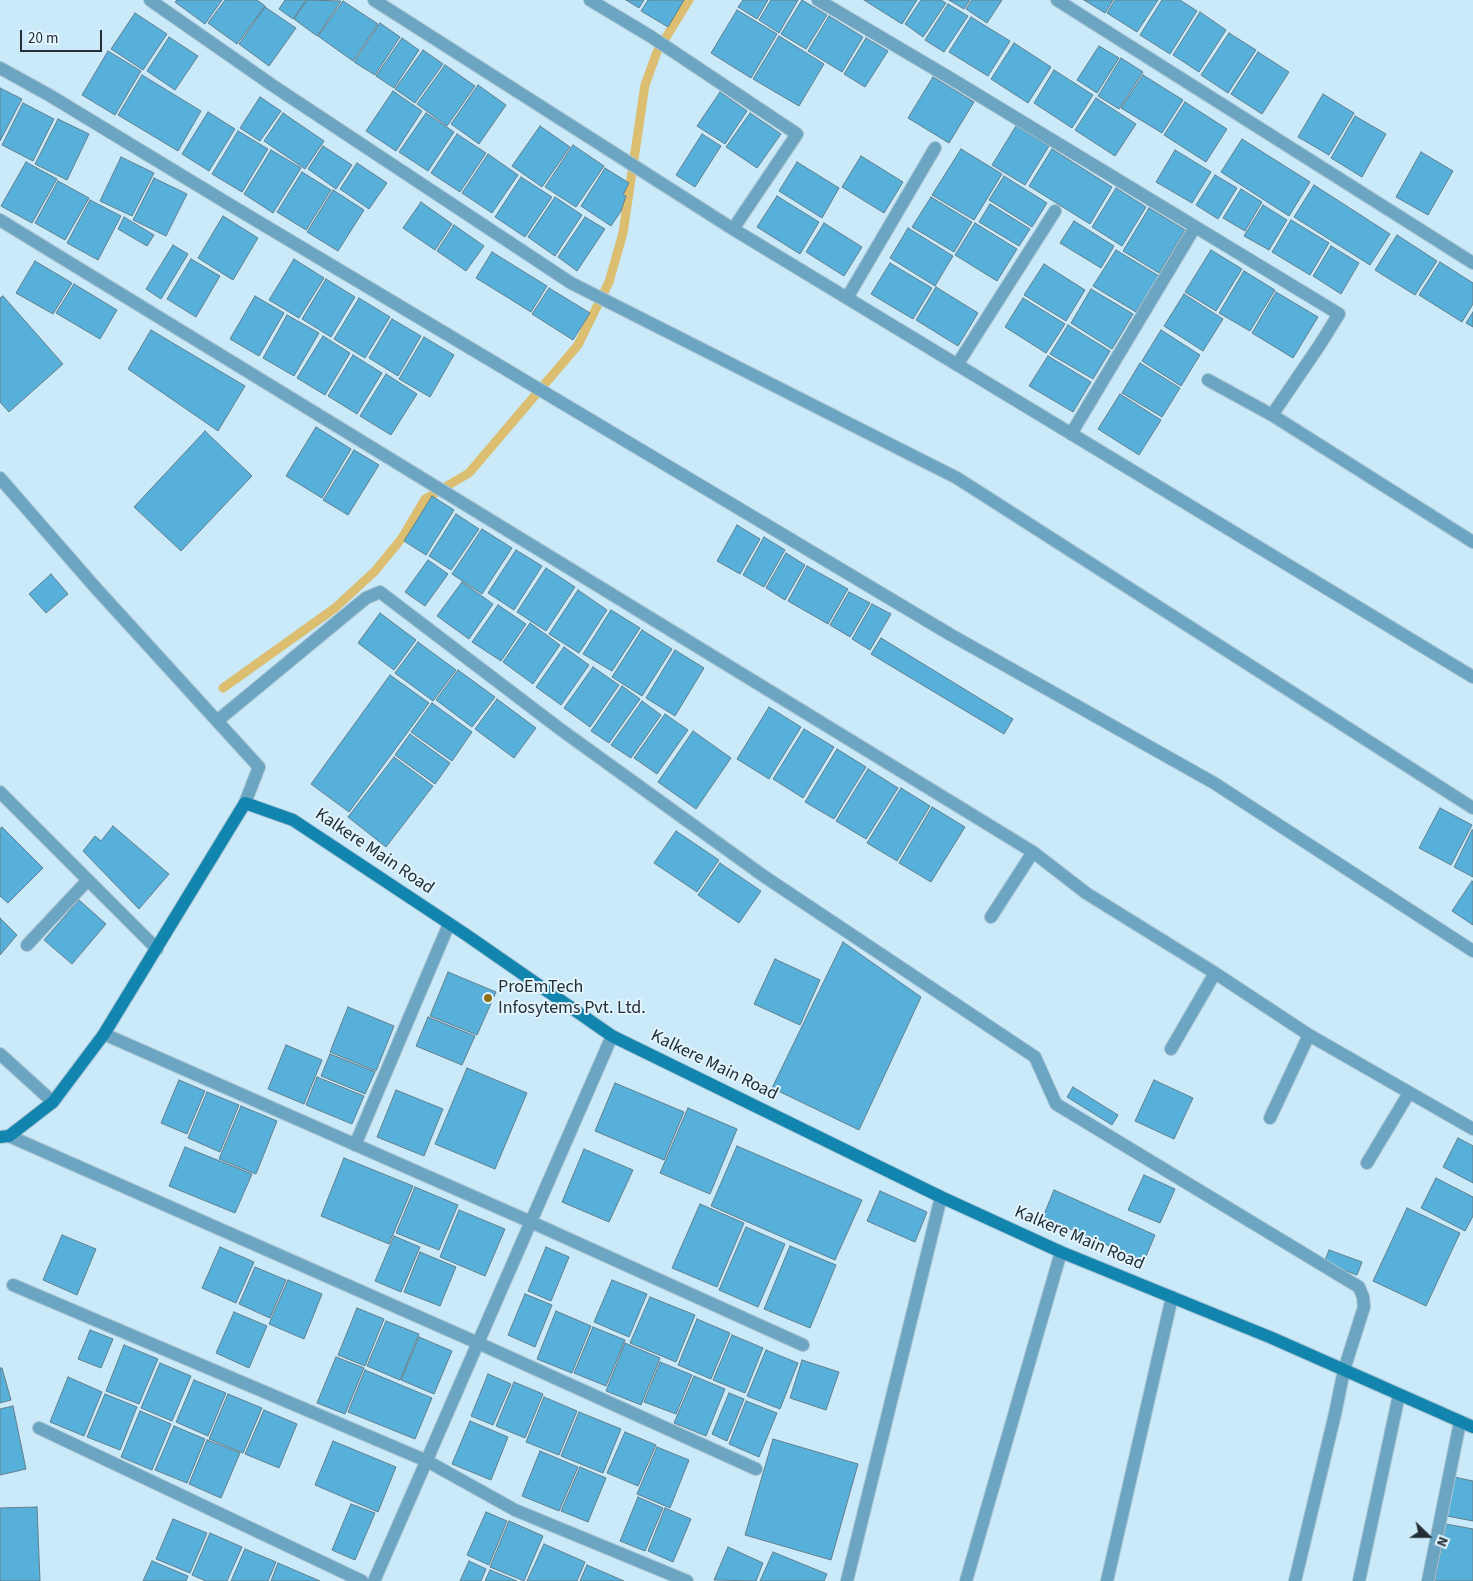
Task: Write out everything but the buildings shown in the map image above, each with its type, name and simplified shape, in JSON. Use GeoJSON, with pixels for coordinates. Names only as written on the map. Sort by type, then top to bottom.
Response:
{"type":"FeatureCollection","features":[{"type":"Feature","properties":{"kind":"street"},"geometry":{"type":"LineString","coordinates":[[150,0],[272,85],[571,283],[957,478],[1473,808]]}},
{"type":"Feature","properties":{"kind":"street"},"geometry":{"type":"LineString","coordinates":[[374,0],[733,229],[1473,677]]}},
{"type":"Feature","properties":{"kind":"street"},"geometry":{"type":"LineString","coordinates":[[590,0],[650,36],[797,134],[733,229]]}},
{"type":"Feature","properties":{"kind":"street"},"geometry":{"type":"LineString","coordinates":[[818,0],[1339,314],[1272,415]]}},
{"type":"Feature","properties":{"kind":"street"},"geometry":{"type":"LineString","coordinates":[[1057,0],[1473,263]]}},
{"type":"Feature","properties":{"kind":"street"},"geometry":{"type":"LineString","coordinates":[[0,68],[49,95],[951,635],[1214,783],[1473,951]]}},
{"type":"Feature","properties":{"kind":"street"},"geometry":{"type":"LineString","coordinates":[[848,298],[935,148]]}},
{"type":"Feature","properties":{"kind":"street"},"geometry":{"type":"LineString","coordinates":[[957,365],[1054,211]]}},
{"type":"Feature","properties":{"kind":"street"},"geometry":{"type":"LineString","coordinates":[[0,220],[1033,852],[1086,893],[1215,973],[1309,1035],[1473,1129]]}},
{"type":"Feature","properties":{"kind":"street"},"geometry":{"type":"LineString","coordinates":[[1071,434],[1195,227]]}},
{"type":"Feature","properties":{"kind":"street"},"geometry":{"type":"LineString","coordinates":[[1208,380],[1272,415],[1473,542]]}},
{"type":"Feature","properties":{"kind":"street"},"geometry":{"type":"LineString","coordinates":[[0,478],[94,586],[260,767],[245,803],[104,1034],[53,1102],[5,1137]]}},
{"type":"Feature","properties":{"kind":"street"},"geometry":{"type":"LineString","coordinates":[[217,721],[366,598],[380,592],[560,729],[765,877],[1035,1057],[1056,1104],[1359,1287],[1364,1307],[1344,1370],[1295,1581]]}},
{"type":"Feature","properties":{"kind":"street"},"geometry":{"type":"LineString","coordinates":[[0,792],[157,949]]}},
{"type":"Feature","properties":{"kind":"street","name":"Kalkere Main Road"},"geometry":{"type":"LineString","coordinates":[[245,803],[293,820],[450,924],[612,1036],[941,1197],[1061,1252],[1272,1338],[1473,1428]]}},
{"type":"Feature","properties":{"kind":"street"},"geometry":{"type":"LineString","coordinates":[[991,917],[1033,852]]}},
{"type":"Feature","properties":{"kind":"street"},"geometry":{"type":"LineString","coordinates":[[27,945],[88,880]]}},
{"type":"Feature","properties":{"kind":"street"},"geometry":{"type":"LineString","coordinates":[[355,1145],[450,924]]}},
{"type":"Feature","properties":{"kind":"street"},"geometry":{"type":"LineString","coordinates":[[1171,1049],[1215,973]]}},
{"type":"Feature","properties":{"kind":"street"},"geometry":{"type":"LineString","coordinates":[[104,1034],[803,1345]]}},
{"type":"Feature","properties":{"kind":"street"},"geometry":{"type":"LineString","coordinates":[[1270,1118],[1309,1035]]}},
{"type":"Feature","properties":{"kind":"street"},"geometry":{"type":"LineString","coordinates":[[374,1581],[612,1036]]}},
{"type":"Feature","properties":{"kind":"street"},"geometry":{"type":"LineString","coordinates":[[0,1054],[53,1102]]}},
{"type":"Feature","properties":{"kind":"street"},"geometry":{"type":"LineString","coordinates":[[1367,1163],[1409,1093]]}},
{"type":"Feature","properties":{"kind":"street"},"geometry":{"type":"LineString","coordinates":[[5,1137],[478,1343],[756,1469]]}},
{"type":"Feature","properties":{"kind":"street"},"geometry":{"type":"LineString","coordinates":[[847,1581],[941,1197]]}},
{"type":"Feature","properties":{"kind":"street"},"geometry":{"type":"LineString","coordinates":[[966,1581],[1061,1252]]}},
{"type":"Feature","properties":{"kind":"street"},"geometry":{"type":"LineString","coordinates":[[13,1285],[427,1461],[516,1510],[686,1581]]}},
{"type":"Feature","properties":{"kind":"street"},"geometry":{"type":"LineString","coordinates":[[1107,1581],[1172,1298]]}},
{"type":"Feature","properties":{"kind":"street"},"geometry":{"type":"LineString","coordinates":[[1360,1581],[1399,1395]]}},
{"type":"Feature","properties":{"kind":"street"},"geometry":{"type":"LineString","coordinates":[[1428,1581],[1460,1422]]}},
{"type":"Feature","properties":{"kind":"street"},"geometry":{"type":"LineString","coordinates":[[39,1428],[362,1581]]}},
{"type":"Feature","properties":{"kind":"waterway"},"geometry":{"type":"LineString","coordinates":[[223,688],[335,608],[375,571],[402,538],[425,499],[469,473],[578,345],[609,282],[623,233],[645,85],[657,52],[689,0]]}},
{"type":"Feature","properties":{"kind":"place","name":"ProEmTech Infosytems Pvt. Ltd."},"geometry":{"type":"Point","coordinates":[488,998]}}]}
